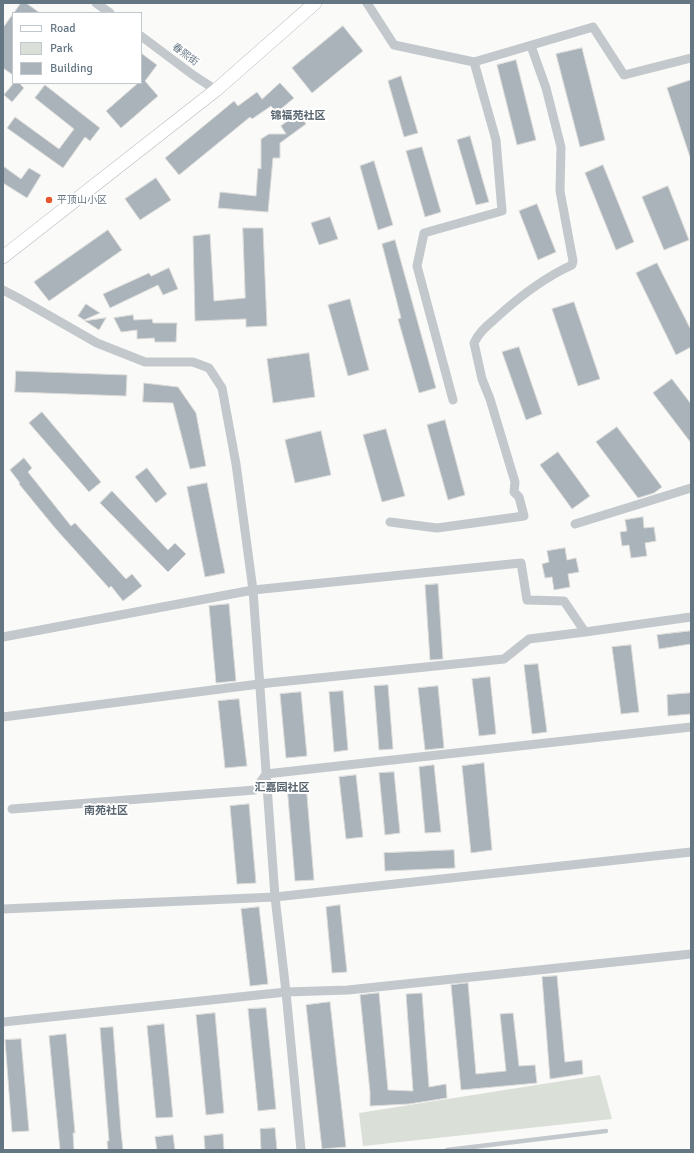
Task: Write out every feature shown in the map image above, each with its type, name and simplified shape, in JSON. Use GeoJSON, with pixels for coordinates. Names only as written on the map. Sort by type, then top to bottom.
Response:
{"type":"FeatureCollection","features":[{"type":"Feature","properties":{"kind":"street"},"geometry":{"type":"LineString","coordinates":[[96,3],[109,12]]}},
{"type":"Feature","properties":{"kind":"street"},"geometry":{"type":"LineString","coordinates":[[3,257],[216,90],[316,3]]}},
{"type":"Feature","properties":{"kind":"street"},"geometry":{"type":"LineString","coordinates":[[367,3],[394,45],[474,62],[593,28],[624,75],[691,58]]}},
{"type":"Feature","properties":{"kind":"street","name":"春熙街"},"geometry":{"type":"LineString","coordinates":[[142,37],[193,75],[216,90]]}},
{"type":"Feature","properties":{"kind":"street"},"geometry":{"type":"LineString","coordinates":[[390,522],[438,528],[524,516],[519,497],[514,492],[515,482],[490,399],[482,379],[474,343],[478,334],[504,310],[554,273],[572,265],[573,261],[560,191],[561,147],[546,88],[531,46]]}},
{"type":"Feature","properties":{"kind":"street"},"geometry":{"type":"LineString","coordinates":[[453,400],[417,266],[424,233],[502,211],[496,140],[474,62]]}},
{"type":"Feature","properties":{"kind":"street"},"geometry":{"type":"LineString","coordinates":[[3,290],[97,343],[145,362],[193,362],[209,368],[222,388],[236,464],[253,590],[275,897],[286,992],[301,1150]]}},
{"type":"Feature","properties":{"kind":"street"},"geometry":{"type":"LineString","coordinates":[[575,524],[691,488]]}},
{"type":"Feature","properties":{"kind":"street"},"geometry":{"type":"LineString","coordinates":[[3,637],[253,590],[521,563],[527,600],[564,601],[585,632]]}},
{"type":"Feature","properties":{"kind":"street"},"geometry":{"type":"LineString","coordinates":[[3,718],[259,684],[504,658],[530,639],[691,617]]}},
{"type":"Feature","properties":{"kind":"street"},"geometry":{"type":"LineString","coordinates":[[12,809],[255,790],[266,774],[691,727]]}},
{"type":"Feature","properties":{"kind":"street"},"geometry":{"type":"LineString","coordinates":[[3,909],[275,897],[691,852]]}},
{"type":"Feature","properties":{"kind":"street"},"geometry":{"type":"LineString","coordinates":[[3,1022],[286,992],[348,990],[691,954]]}},
{"type":"Feature","properties":{"kind":"lane"},"geometry":{"type":"LineString","coordinates":[[447,1150],[606,1131]]}},
{"type":"Feature","properties":{"kind":"green space"},"geometry":{"type":"Polygon","coordinates":[[[600,1075],[612,1119],[363,1146],[359,1113],[600,1075]]]}},
{"type":"Feature","properties":{"kind":"building"},"geometry":{"type":"Polygon","coordinates":[[[21,3],[26,3],[39,12],[15,12],[21,3]]]}},
{"type":"Feature","properties":{"kind":"building"},"geometry":{"type":"Polygon","coordinates":[[[12,15],[12,74],[3,68],[3,28],[12,15]]]}},
{"type":"Feature","properties":{"kind":"building"},"geometry":{"type":"Polygon","coordinates":[[[343,26],[363,51],[312,93],[292,68],[343,26]]]}},
{"type":"Feature","properties":{"kind":"building"},"geometry":{"type":"Polygon","coordinates":[[[582,48],[605,140],[580,147],[556,54],[582,48]]]}},
{"type":"Feature","properties":{"kind":"building"},"geometry":{"type":"Polygon","coordinates":[[[142,54],[157,65],[145,81],[158,96],[121,128],[106,111],[137,84],[142,84],[142,54]]]}},
{"type":"Feature","properties":{"kind":"building"},"geometry":{"type":"Polygon","coordinates":[[[516,60],[536,140],[517,145],[497,65],[516,60]]]}},
{"type":"Feature","properties":{"kind":"building"},"geometry":{"type":"Polygon","coordinates":[[[401,76],[418,133],[404,137],[388,81],[401,76]]]}},
{"type":"Feature","properties":{"kind":"building"},"geometry":{"type":"Polygon","coordinates":[[[691,80],[691,157],[690,157],[667,88],[691,80]]]}},
{"type":"Feature","properties":{"kind":"building"},"geometry":{"type":"Polygon","coordinates":[[[280,83],[294,98],[276,113],[271,106],[252,119],[250,117],[179,175],[165,158],[234,101],[238,106],[257,92],[262,99],[280,83]]]}},
{"type":"Feature","properties":{"kind":"building"},"geometry":{"type":"Polygon","coordinates":[[[13,84],[20,84],[24,88],[12,102],[4,95],[13,84]]]}},
{"type":"Feature","properties":{"kind":"building"},"geometry":{"type":"Polygon","coordinates":[[[45,85],[100,128],[90,141],[85,137],[63,168],[7,128],[15,117],[59,149],[74,129],[35,98],[45,85]]]}},
{"type":"Feature","properties":{"kind":"building"},"geometry":{"type":"Polygon","coordinates":[[[299,113],[306,124],[280,143],[280,158],[273,158],[268,212],[218,208],[220,192],[256,196],[258,168],[261,169],[261,139],[269,134],[286,134],[281,126],[299,113]]]}},
{"type":"Feature","properties":{"kind":"building"},"geometry":{"type":"Polygon","coordinates":[[[470,136],[489,202],[476,205],[457,140],[470,136]]]}},
{"type":"Feature","properties":{"kind":"building"},"geometry":{"type":"Polygon","coordinates":[[[422,147],[441,212],[425,217],[406,151],[422,147]]]}},
{"type":"Feature","properties":{"kind":"building"},"geometry":{"type":"Polygon","coordinates":[[[374,161],[393,225],[378,230],[360,166],[374,161]]]}},
{"type":"Feature","properties":{"kind":"building"},"geometry":{"type":"Polygon","coordinates":[[[603,165],[634,242],[616,250],[585,173],[603,165]]]}},
{"type":"Feature","properties":{"kind":"building"},"geometry":{"type":"Polygon","coordinates":[[[3,166],[21,179],[29,168],[41,175],[27,198],[3,183],[3,166]]]}},
{"type":"Feature","properties":{"kind":"building"},"geometry":{"type":"Polygon","coordinates":[[[156,178],[171,200],[140,220],[125,199],[156,178]]]}},
{"type":"Feature","properties":{"kind":"building"},"geometry":{"type":"Polygon","coordinates":[[[668,186],[689,240],[664,250],[642,197],[668,186]]]}},
{"type":"Feature","properties":{"kind":"building"},"geometry":{"type":"Polygon","coordinates":[[[537,204],[556,252],[538,260],[519,211],[537,204]]]}},
{"type":"Feature","properties":{"kind":"building"},"geometry":{"type":"Polygon","coordinates":[[[330,217],[338,239],[319,245],[311,223],[330,217]]]}},
{"type":"Feature","properties":{"kind":"building"},"geometry":{"type":"Polygon","coordinates":[[[243,228],[263,228],[267,326],[246,327],[246,319],[195,321],[193,236],[210,234],[214,301],[245,298],[243,228]]]}},
{"type":"Feature","properties":{"kind":"building"},"geometry":{"type":"Polygon","coordinates":[[[108,230],[122,250],[49,301],[34,282],[108,230]]]}},
{"type":"Feature","properties":{"kind":"building"},"geometry":{"type":"Polygon","coordinates":[[[395,240],[436,388],[419,393],[398,319],[401,318],[382,244],[395,240]]]}},
{"type":"Feature","properties":{"kind":"building"},"geometry":{"type":"Polygon","coordinates":[[[657,263],[691,330],[691,347],[676,355],[636,273],[657,263]]]}},
{"type":"Feature","properties":{"kind":"building"},"geometry":{"type":"Polygon","coordinates":[[[169,268],[178,289],[163,295],[158,285],[110,308],[103,294],[149,273],[151,276],[169,268]]]}},
{"type":"Feature","properties":{"kind":"building"},"geometry":{"type":"Polygon","coordinates":[[[350,299],[369,370],[348,376],[328,305],[350,299]]]}},
{"type":"Feature","properties":{"kind":"building"},"geometry":{"type":"Polygon","coordinates":[[[574,302],[600,379],[578,386],[552,309],[574,302]]]}},
{"type":"Feature","properties":{"kind":"building"},"geometry":{"type":"Polygon","coordinates":[[[86,304],[100,313],[84,320],[78,316],[86,304]]]}},
{"type":"Feature","properties":{"kind":"building"},"geometry":{"type":"Polygon","coordinates":[[[133,315],[134,320],[152,319],[153,323],[177,323],[176,342],[155,342],[154,338],[137,339],[137,330],[121,332],[114,318],[133,315]]]}},
{"type":"Feature","properties":{"kind":"building"},"geometry":{"type":"Polygon","coordinates":[[[106,318],[99,330],[85,321],[106,318]]]}},
{"type":"Feature","properties":{"kind":"building"},"geometry":{"type":"Polygon","coordinates":[[[519,347],[542,414],[526,420],[502,352],[519,347]]]}},
{"type":"Feature","properties":{"kind":"building"},"geometry":{"type":"Polygon","coordinates":[[[309,353],[315,397],[273,403],[267,359],[309,353]]]}},
{"type":"Feature","properties":{"kind":"building"},"geometry":{"type":"Polygon","coordinates":[[[16,371],[127,375],[126,396],[15,392],[16,371]]]}},
{"type":"Feature","properties":{"kind":"building"},"geometry":{"type":"Polygon","coordinates":[[[672,379],[691,404],[691,443],[653,393],[672,379]]]}},
{"type":"Feature","properties":{"kind":"building"},"geometry":{"type":"Polygon","coordinates":[[[144,383],[178,387],[196,413],[206,466],[190,469],[173,403],[143,402],[144,383]]]}},
{"type":"Feature","properties":{"kind":"building"},"geometry":{"type":"Polygon","coordinates":[[[42,412],[101,482],[89,492],[29,423],[42,412]]]}},
{"type":"Feature","properties":{"kind":"building"},"geometry":{"type":"Polygon","coordinates":[[[445,420],[465,495],[448,500],[427,425],[445,420]]]}},
{"type":"Feature","properties":{"kind":"building"},"geometry":{"type":"Polygon","coordinates":[[[617,427],[662,487],[654,493],[638,498],[596,442],[617,427]]]}},
{"type":"Feature","properties":{"kind":"building"},"geometry":{"type":"Polygon","coordinates":[[[386,429],[405,496],[382,502],[363,435],[386,429]]]}},
{"type":"Feature","properties":{"kind":"building"},"geometry":{"type":"Polygon","coordinates":[[[321,431],[331,475],[295,483],[285,440],[321,431]]]}},
{"type":"Feature","properties":{"kind":"building"},"geometry":{"type":"Polygon","coordinates":[[[558,452],[590,496],[572,509],[540,465],[558,452]]]}},
{"type":"Feature","properties":{"kind":"building"},"geometry":{"type":"Polygon","coordinates":[[[24,458],[32,468],[28,472],[71,526],[75,523],[126,579],[132,574],[142,586],[123,601],[111,586],[109,588],[55,528],[19,484],[20,483],[10,470],[24,458]]]}},
{"type":"Feature","properties":{"kind":"building"},"geometry":{"type":"Polygon","coordinates":[[[147,468],[167,494],[156,503],[135,477],[147,468]]]}},
{"type":"Feature","properties":{"kind":"building"},"geometry":{"type":"Polygon","coordinates":[[[207,483],[225,573],[205,577],[187,487],[207,483]]]}},
{"type":"Feature","properties":{"kind":"building"},"geometry":{"type":"Polygon","coordinates":[[[112,491],[168,550],[175,543],[186,554],[168,572],[100,503],[112,491]]]}},
{"type":"Feature","properties":{"kind":"building"},"geometry":{"type":"Polygon","coordinates":[[[643,517],[644,528],[654,527],[656,541],[645,543],[647,556],[631,558],[629,545],[622,546],[620,532],[627,531],[625,520],[643,517]]]}},
{"type":"Feature","properties":{"kind":"building"},"geometry":{"type":"Polygon","coordinates":[[[565,548],[567,560],[576,558],[579,572],[568,574],[570,587],[554,590],[552,577],[545,578],[542,564],[549,562],[547,551],[565,548]]]}},
{"type":"Feature","properties":{"kind":"building"},"geometry":{"type":"Polygon","coordinates":[[[438,584],[443,659],[430,660],[425,585],[438,584]]]}},
{"type":"Feature","properties":{"kind":"building"},"geometry":{"type":"Polygon","coordinates":[[[229,604],[236,681],[216,683],[209,606],[229,604]]]}},
{"type":"Feature","properties":{"kind":"building"},"geometry":{"type":"Polygon","coordinates":[[[691,631],[691,644],[659,649],[657,635],[691,631]]]}},
{"type":"Feature","properties":{"kind":"building"},"geometry":{"type":"Polygon","coordinates":[[[631,645],[639,712],[621,714],[612,647],[631,645]]]}},
{"type":"Feature","properties":{"kind":"building"},"geometry":{"type":"Polygon","coordinates":[[[538,664],[547,732],[532,734],[524,665],[538,664]]]}},
{"type":"Feature","properties":{"kind":"building"},"geometry":{"type":"Polygon","coordinates":[[[490,677],[496,734],[479,736],[472,679],[490,677]]]}},
{"type":"Feature","properties":{"kind":"building"},"geometry":{"type":"Polygon","coordinates":[[[388,685],[393,749],[379,750],[374,686],[388,685]]]}},
{"type":"Feature","properties":{"kind":"building"},"geometry":{"type":"Polygon","coordinates":[[[438,686],[444,748],[425,750],[418,688],[438,686]]]}},
{"type":"Feature","properties":{"kind":"building"},"geometry":{"type":"Polygon","coordinates":[[[343,691],[348,750],[334,752],[329,692],[343,691]]]}},
{"type":"Feature","properties":{"kind":"building"},"geometry":{"type":"Polygon","coordinates":[[[301,692],[307,756],[286,758],[280,694],[301,692]]]}},
{"type":"Feature","properties":{"kind":"building"},"geometry":{"type":"Polygon","coordinates":[[[691,693],[691,714],[668,716],[667,695],[691,693]]]}},
{"type":"Feature","properties":{"kind":"building"},"geometry":{"type":"Polygon","coordinates":[[[239,699],[247,766],[225,768],[218,701],[239,699]]]}},
{"type":"Feature","properties":{"kind":"building"},"geometry":{"type":"Polygon","coordinates":[[[484,763],[492,850],[471,853],[462,766],[484,763]]]}},
{"type":"Feature","properties":{"kind":"building"},"geometry":{"type":"Polygon","coordinates":[[[434,765],[441,832],[425,833],[419,767],[434,765]]]}},
{"type":"Feature","properties":{"kind":"building"},"geometry":{"type":"Polygon","coordinates":[[[394,772],[400,833],[385,835],[379,773],[394,772]]]}},
{"type":"Feature","properties":{"kind":"building"},"geometry":{"type":"Polygon","coordinates":[[[356,775],[363,837],[346,839],[339,777],[356,775]]]}},
{"type":"Feature","properties":{"kind":"building"},"geometry":{"type":"Polygon","coordinates":[[[306,784],[314,880],[295,881],[287,785],[306,784]]]}},
{"type":"Feature","properties":{"kind":"building"},"geometry":{"type":"Polygon","coordinates":[[[249,804],[256,883],[237,884],[230,806],[249,804]]]}},
{"type":"Feature","properties":{"kind":"building"},"geometry":{"type":"Polygon","coordinates":[[[454,850],[455,868],[385,871],[384,853],[454,850]]]}},
{"type":"Feature","properties":{"kind":"building"},"geometry":{"type":"Polygon","coordinates":[[[340,905],[347,972],[332,973],[326,907],[340,905]]]}},
{"type":"Feature","properties":{"kind":"building"},"geometry":{"type":"Polygon","coordinates":[[[259,907],[268,984],[250,986],[241,909],[259,907]]]}},
{"type":"Feature","properties":{"kind":"building"},"geometry":{"type":"Polygon","coordinates":[[[557,976],[565,1062],[582,1060],[583,1074],[550,1079],[542,977],[557,976]]]}},
{"type":"Feature","properties":{"kind":"building"},"geometry":{"type":"Polygon","coordinates":[[[468,983],[476,1074],[506,1071],[500,1014],[513,1013],[519,1066],[535,1065],[537,1083],[461,1090],[451,985],[468,983]]]}},
{"type":"Feature","properties":{"kind":"building"},"geometry":{"type":"Polygon","coordinates":[[[379,993],[388,1090],[413,1091],[406,994],[422,993],[429,1087],[446,1084],[447,1098],[409,1104],[370,1106],[370,1092],[360,995],[379,993]]]}},
{"type":"Feature","properties":{"kind":"building"},"geometry":{"type":"Polygon","coordinates":[[[330,1002],[346,1147],[322,1149],[306,1005],[330,1002]]]}},
{"type":"Feature","properties":{"kind":"building"},"geometry":{"type":"Polygon","coordinates":[[[266,1008],[276,1109],[258,1111],[248,1009],[266,1008]]]}},
{"type":"Feature","properties":{"kind":"building"},"geometry":{"type":"Polygon","coordinates":[[[215,1013],[224,1113],[206,1115],[196,1015],[215,1013]]]}},
{"type":"Feature","properties":{"kind":"building"},"geometry":{"type":"Polygon","coordinates":[[[164,1024],[173,1117],[156,1118],[147,1026],[164,1024]]]}},
{"type":"Feature","properties":{"kind":"building"},"geometry":{"type":"Polygon","coordinates":[[[113,1027],[123,1150],[108,1150],[107,1141],[109,1141],[100,1028],[113,1027]]]}},
{"type":"Feature","properties":{"kind":"building"},"geometry":{"type":"Polygon","coordinates":[[[66,1034],[75,1133],[73,1133],[74,1150],[60,1150],[49,1036],[66,1034]]]}},
{"type":"Feature","properties":{"kind":"building"},"geometry":{"type":"Polygon","coordinates":[[[21,1039],[29,1131],[12,1132],[5,1040],[21,1039]]]}},
{"type":"Feature","properties":{"kind":"building"},"geometry":{"type":"Polygon","coordinates":[[[275,1128],[277,1150],[261,1150],[260,1129],[275,1128]]]}},
{"type":"Feature","properties":{"kind":"building"},"geometry":{"type":"Polygon","coordinates":[[[223,1134],[224,1150],[205,1150],[204,1136],[223,1134]]]}},
{"type":"Feature","properties":{"kind":"building"},"geometry":{"type":"Polygon","coordinates":[[[173,1135],[175,1150],[157,1150],[155,1137],[173,1135]]]}},
{"type":"Feature","properties":{"kind":"place","name":"平顶山小区"},"geometry":{"type":"Point","coordinates":[49,200]}},
{"type":"Feature","properties":{"kind":"district","name":"锦福苑社区"},"geometry":{"type":"Point","coordinates":[298,116]}},
{"type":"Feature","properties":{"kind":"district","name":"汇嘉园社区"},"geometry":{"type":"Point","coordinates":[282,788]}},
{"type":"Feature","properties":{"kind":"district","name":"南苑社区"},"geometry":{"type":"Point","coordinates":[106,811]}}]}
